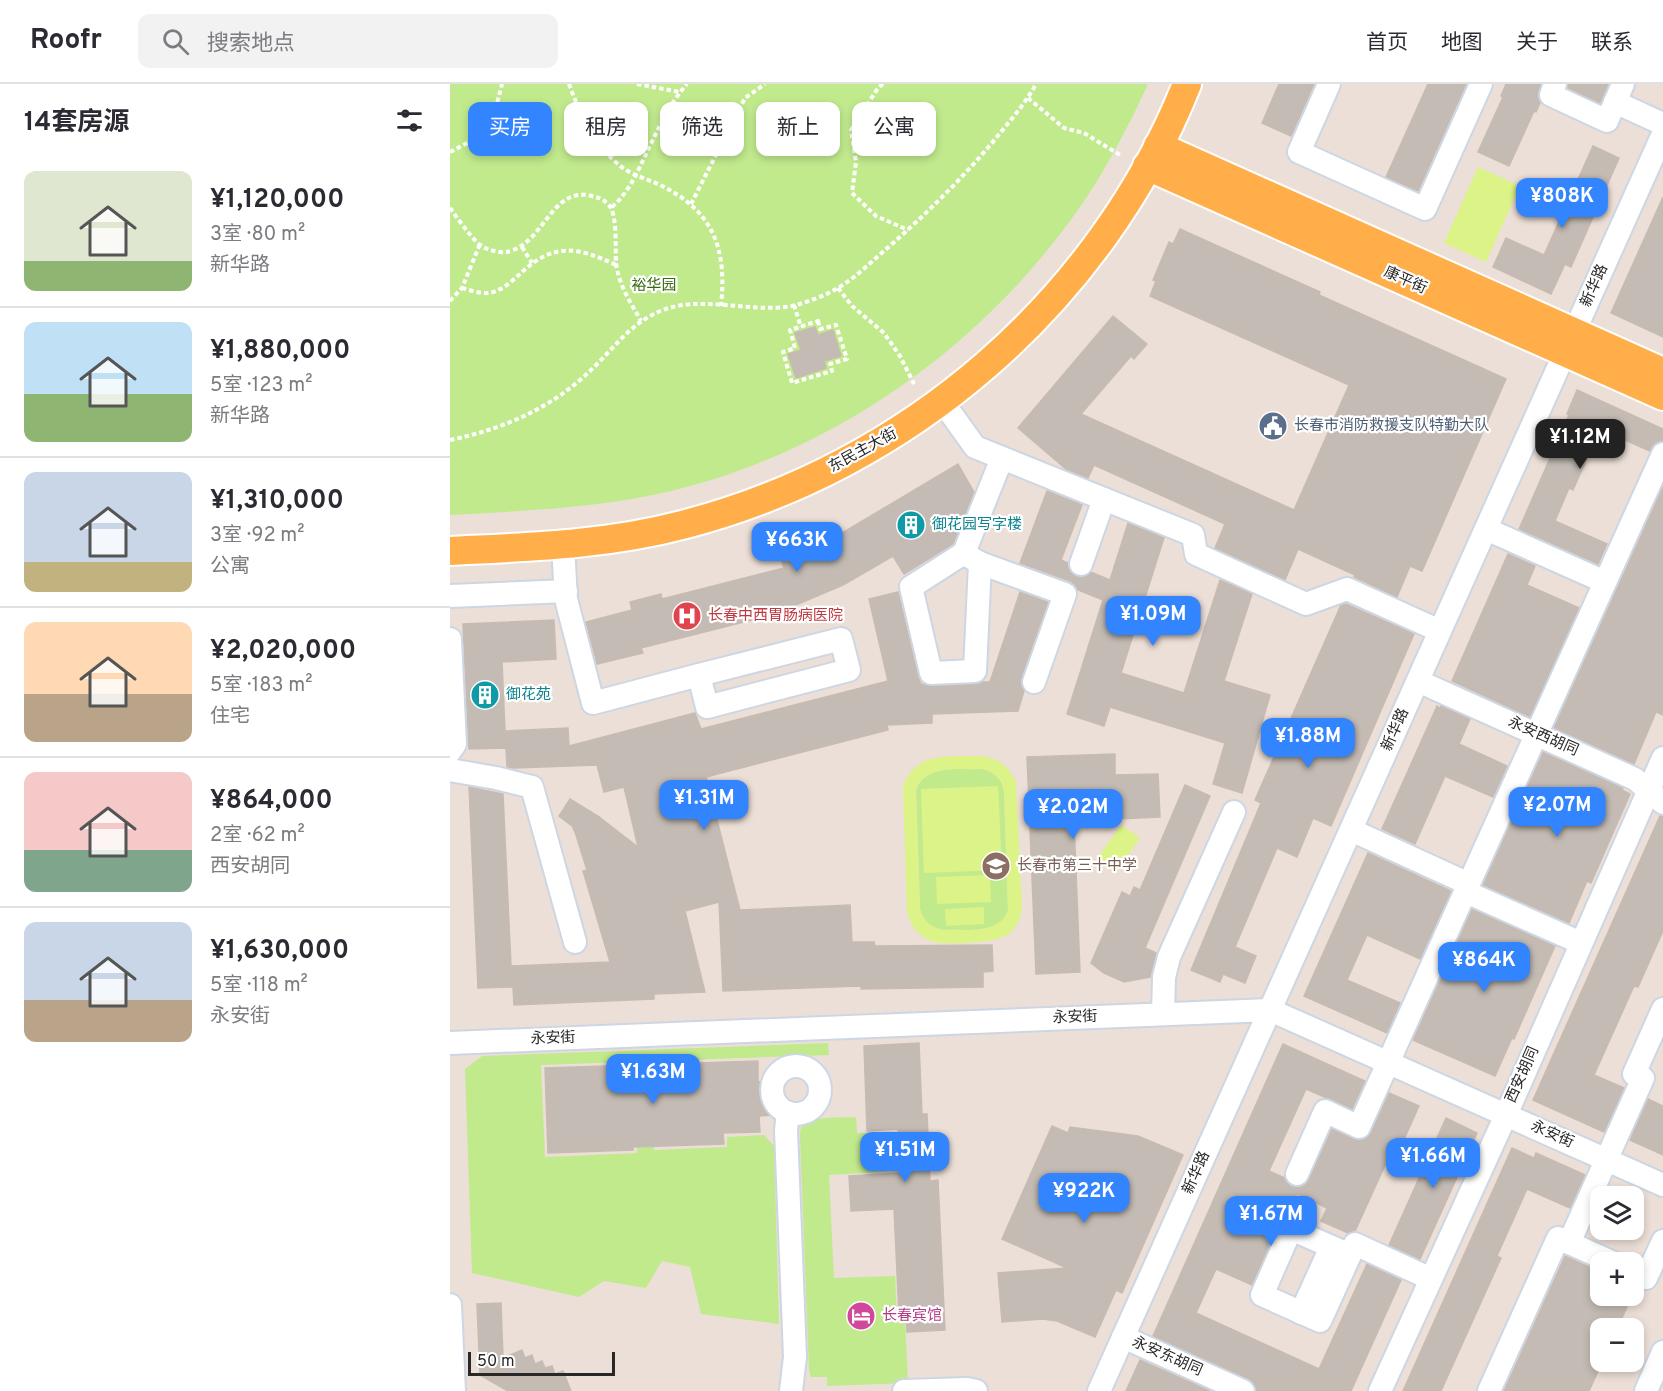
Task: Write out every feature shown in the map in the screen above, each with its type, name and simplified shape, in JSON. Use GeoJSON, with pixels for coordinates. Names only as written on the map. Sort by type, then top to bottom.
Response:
{"type":"FeatureCollection","features":[{"type":"Feature","properties":{"kind":"main road","name":"东民主大街"},"geometry":{"type":"LineString","coordinates":[[450,551],[563,544],[633,536],[681,525],[773,496],[861,454],[902,429],[980,371],[1050,303],[1081,266],[1110,227],[1153,156],[1187,84]]}},
{"type":"Feature","properties":{"kind":"main road","name":"康平街"},"geometry":{"type":"LineString","coordinates":[[1153,156],[1570,343],[1663,396]]}},
{"type":"Feature","properties":{"kind":"main road","name":"康平街"},"geometry":{"type":"LineString","coordinates":[[1570,343],[1663,372]]}},
{"type":"Feature","properties":{"kind":"street"},"geometry":{"type":"LineString","coordinates":[[1329,84],[1299,152],[1425,209],[1481,84]]}},
{"type":"Feature","properties":{"kind":"street"},"geometry":{"type":"LineString","coordinates":[[1556,84],[1551,95],[1607,121],[1619,93],[1663,124]]}},
{"type":"Feature","properties":{"kind":"street","name":"新华路"},"geometry":{"type":"LineString","coordinates":[[1099,1391],[1663,134]]}},
{"type":"Feature","properties":{"kind":"street"},"geometry":{"type":"LineString","coordinates":[[942,401],[975,447],[1193,535],[1196,554],[1306,604],[1347,589],[1440,631]]}},
{"type":"Feature","properties":{"kind":"street"},"geometry":{"type":"LineString","coordinates":[[1297,1174],[1325,1111],[1359,1126],[1663,454]]}},
{"type":"Feature","properties":{"kind":"street"},"geometry":{"type":"LineString","coordinates":[[1002,458],[972,558],[975,670],[931,673],[910,587],[972,558],[1065,594],[1034,682]]}},
{"type":"Feature","properties":{"kind":"street"},"geometry":{"type":"LineString","coordinates":[[1081,564],[1104,499]]}},
{"type":"Feature","properties":{"kind":"street"},"geometry":{"type":"LineString","coordinates":[[1486,529],[1605,582]]}},
{"type":"Feature","properties":{"kind":"street"},"geometry":{"type":"LineString","coordinates":[[563,544],[566,599],[592,703],[699,675],[841,639],[849,670],[706,707],[699,675]]}},
{"type":"Feature","properties":{"kind":"street"},"geometry":{"type":"LineString","coordinates":[[450,596],[566,591]]}},
{"type":"Feature","properties":{"kind":"street"},"geometry":{"type":"LineString","coordinates":[[450,639],[455,744],[450,751]]}},
{"type":"Feature","properties":{"kind":"street","name":"永安西胡同"},"geometry":{"type":"LineString","coordinates":[[1418,681],[1635,779],[1656,797]]}},
{"type":"Feature","properties":{"kind":"street","name":"西安胡同"},"geometry":{"type":"LineString","coordinates":[[1380,1391],[1581,943],[1656,797],[1663,758]]}},
{"type":"Feature","properties":{"kind":"street"},"geometry":{"type":"LineString","coordinates":[[450,770],[532,787],[575,942]]}},
{"type":"Feature","properties":{"kind":"street"},"geometry":{"type":"LineString","coordinates":[[1163,1014],[1164,977],[1169,957],[1234,812]]}},
{"type":"Feature","properties":{"kind":"street"},"geometry":{"type":"LineString","coordinates":[[1351,830],[1581,943]]}},
{"type":"Feature","properties":{"kind":"street"},"geometry":{"type":"LineString","coordinates":[[1569,1243],[1643,1078],[1634,1074],[1663,1009]]}},
{"type":"Feature","properties":{"kind":"street","name":"永安街"},"geometry":{"type":"LineString","coordinates":[[450,1043],[1270,1010],[1663,1185]]}},
{"type":"Feature","properties":{"kind":"street"},"geometry":{"type":"LineString","coordinates":[[789,1113],[786,1130],[795,1357],[791,1391]]}},
{"type":"Feature","properties":{"kind":"street"},"geometry":{"type":"LineString","coordinates":[[1340,1251],[1291,1229],[1262,1295],[1301,1313],[1340,1251],[1355,1244],[1431,1279]]}},
{"type":"Feature","properties":{"kind":"street"},"geometry":{"type":"LineString","coordinates":[[1489,1391],[1558,1238],[1590,1252]]}},
{"type":"Feature","properties":{"kind":"street"},"geometry":{"type":"LineString","coordinates":[[1644,1277],[1647,1278],[1663,1241]]}},
{"type":"Feature","properties":{"kind":"street"},"geometry":{"type":"LineString","coordinates":[[450,1305],[454,1391]]}},
{"type":"Feature","properties":{"kind":"street","name":"永安东胡同"},"geometry":{"type":"LineString","coordinates":[[1123,1337],[1243,1391]]}},
{"type":"Feature","properties":{"kind":"street"},"geometry":{"type":"LineString","coordinates":[[1646,1391],[1663,1352]]}},
{"type":"Feature","properties":{"kind":"street"},"geometry":{"type":"LineString","coordinates":[[904,1391],[967,1389],[976,1391]]}},
{"type":"Feature","properties":{"kind":"path"},"geometry":{"type":"LineString","coordinates":[[450,152],[490,131],[501,84]]}},
{"type":"Feature","properties":{"kind":"path"},"geometry":{"type":"LineString","coordinates":[[569,84],[577,106],[590,130],[621,167],[636,176],[660,185],[700,212],[715,236],[719,249],[723,283],[721,306]]}},
{"type":"Feature","properties":{"kind":"path"},"geometry":{"type":"LineString","coordinates":[[637,84],[680,92]]}},
{"type":"Feature","properties":{"kind":"path"},"geometry":{"type":"LineString","coordinates":[[612,207],[620,200],[636,176],[661,123],[687,84]]}},
{"type":"Feature","properties":{"kind":"path"},"geometry":{"type":"LineString","coordinates":[[691,204],[745,98],[765,84]]}},
{"type":"Feature","properties":{"kind":"path"},"geometry":{"type":"LineString","coordinates":[[883,84],[878,86],[851,130],[856,162],[852,193],[876,216],[908,230]]}},
{"type":"Feature","properties":{"kind":"path"},"geometry":{"type":"LineString","coordinates":[[450,441],[504,425],[544,406],[578,382],[629,331],[654,313],[682,305],[695,304],[763,308],[794,305],[838,288],[923,216],[978,159],[1028,98],[1036,84]]}},
{"type":"Feature","properties":{"kind":"path"},"geometry":{"type":"LineString","coordinates":[[1028,98],[1064,128],[1084,133],[1120,155]]}},
{"type":"Feature","properties":{"kind":"path"},"geometry":{"type":"LineString","coordinates":[[450,208],[480,244],[490,251],[504,253],[522,247],[558,206],[572,197],[583,195],[606,201],[612,207],[616,265],[622,285],[641,321]]}},
{"type":"Feature","properties":{"kind":"path"},"geometry":{"type":"LineString","coordinates":[[450,301],[462,288],[480,244]]}},
{"type":"Feature","properties":{"kind":"path"},"geometry":{"type":"LineString","coordinates":[[522,247],[532,263]]}},
{"type":"Feature","properties":{"kind":"path"},"geometry":{"type":"LineString","coordinates":[[462,288],[489,293],[502,288],[544,256],[566,250],[597,256],[616,265]]}},
{"type":"Feature","properties":{"kind":"path"},"geometry":{"type":"LineString","coordinates":[[838,288],[852,306],[884,333],[900,356],[914,384]]}},
{"type":"Feature","properties":{"kind":"path"},"geometry":{"type":"LineString","coordinates":[[794,305],[801,327]]}},
{"type":"Feature","properties":{"kind":"path"},"geometry":{"type":"LineString","coordinates":[[818,321],[820,329],[836,325],[847,359],[830,364],[832,371],[792,383],[783,352],[795,348],[790,330],[801,327],[818,321]]}},
{"type":"Feature","properties":{"kind":"green space","name":"裕华园"},"geometry":{"type":"Polygon","coordinates":[[[450,84],[1148,84],[1125,132],[1099,177],[1080,207],[1041,257],[998,304],[951,347],[901,386],[847,420],[791,449],[732,473],[671,491],[589,505],[450,515],[450,84]]]}},
{"type":"Feature","properties":{"kind":"green space"},"geometry":{"type":"Polygon","coordinates":[[[1478,167],[1520,186],[1486,262],[1444,243],[1478,167]]]}},
{"type":"Feature","properties":{"kind":"green space"},"geometry":{"type":"Polygon","coordinates":[[[947,756],[983,756],[994,759],[1007,768],[1016,782],[1021,911],[1013,929],[1001,938],[971,943],[934,942],[916,930],[907,912],[903,787],[909,775],[925,761],[947,756]],[[954,769],[935,772],[927,776],[916,790],[920,909],[929,924],[939,929],[971,930],[989,927],[1004,919],[1008,911],[1004,792],[1000,780],[987,770],[954,769]]]}},
{"type":"Feature","properties":{"kind":"green space"},"geometry":{"type":"Polygon","coordinates":[[[982,769],[997,777],[1002,783],[1004,792],[1008,911],[1004,919],[989,927],[971,930],[939,929],[929,924],[920,909],[916,790],[927,776],[935,772],[982,769]]]}},
{"type":"Feature","properties":{"kind":"green space"},"geometry":{"type":"Polygon","coordinates":[[[998,786],[1002,870],[924,873],[921,789],[998,786]]]}},
{"type":"Feature","properties":{"kind":"green space"},"geometry":{"type":"Polygon","coordinates":[[[1121,825],[1140,838],[1115,874],[1096,860],[1121,825]]]}},
{"type":"Feature","properties":{"kind":"green space"},"geometry":{"type":"Polygon","coordinates":[[[990,875],[991,902],[937,904],[936,877],[990,875]]]}},
{"type":"Feature","properties":{"kind":"green space"},"geometry":{"type":"Polygon","coordinates":[[[984,907],[984,924],[946,926],[945,909],[984,907]]]}},
{"type":"Feature","properties":{"kind":"green space"},"geometry":{"type":"Polygon","coordinates":[[[828,1043],[829,1055],[541,1065],[545,1157],[637,1153],[637,1140],[654,1139],[654,1150],[727,1147],[727,1137],[764,1135],[774,1146],[779,1324],[701,1314],[690,1267],[662,1261],[646,1288],[604,1281],[579,1297],[472,1273],[465,1069],[482,1056],[828,1043]]]}},
{"type":"Feature","properties":{"kind":"green space"},"geometry":{"type":"Polygon","coordinates":[[[856,1117],[857,1133],[896,1132],[898,1171],[829,1175],[834,1278],[895,1276],[897,1317],[905,1317],[908,1383],[827,1386],[827,1377],[811,1377],[809,1370],[800,1130],[805,1124],[818,1119],[856,1117]]]}},
{"type":"Feature","properties":{"kind":"building"},"geometry":{"type":"Polygon","coordinates":[[[1279,84],[1314,84],[1291,136],[1262,123],[1279,84]]]}},
{"type":"Feature","properties":{"kind":"building"},"geometry":{"type":"Polygon","coordinates":[[[1428,84],[1466,84],[1418,191],[1386,177],[1428,84]]]}},
{"type":"Feature","properties":{"kind":"building"},"geometry":{"type":"Polygon","coordinates":[[[1506,84],[1541,84],[1538,96],[1540,103],[1536,112],[1534,111],[1509,166],[1478,152],[1503,97],[1501,96],[1506,84]]]}},
{"type":"Feature","properties":{"kind":"building"},"geometry":{"type":"Polygon","coordinates":[[[1568,84],[1608,84],[1600,103],[1568,88],[1568,84]]]}},
{"type":"Feature","properties":{"kind":"building"},"geometry":{"type":"Polygon","coordinates":[[[1593,146],[1619,158],[1571,267],[1565,264],[1551,294],[1493,267],[1506,238],[1544,255],[1593,146]]]}},
{"type":"Feature","properties":{"kind":"building"},"geometry":{"type":"Polygon","coordinates":[[[1663,197],[1663,337],[1611,313],[1663,197]]]}},
{"type":"Feature","properties":{"kind":"building"},"geometry":{"type":"Polygon","coordinates":[[[1180,229],[1320,292],[1319,295],[1506,379],[1422,571],[1410,566],[1397,597],[1298,549],[1285,580],[1215,548],[1225,524],[1094,465],[1088,478],[1066,469],[1018,428],[1113,316],[1147,344],[1134,359],[1131,356],[1081,414],[1294,510],[1349,385],[1150,296],[1156,281],[1153,280],[1169,242],[1173,244],[1180,229]]]}},
{"type":"Feature","properties":{"kind":"building"},"geometry":{"type":"Polygon","coordinates":[[[815,327],[818,335],[833,330],[841,356],[824,361],[826,368],[796,378],[788,354],[801,350],[795,333],[815,327]]]}},
{"type":"Feature","properties":{"kind":"building"},"geometry":{"type":"Polygon","coordinates":[[[1577,390],[1663,429],[1663,441],[1655,443],[1650,451],[1600,429],[1573,490],[1569,488],[1555,521],[1607,544],[1598,564],[1519,529],[1569,415],[1567,414],[1577,390]]]}},
{"type":"Feature","properties":{"kind":"building"},"geometry":{"type":"Polygon","coordinates":[[[958,464],[974,492],[953,544],[904,574],[893,556],[843,585],[791,607],[792,610],[641,648],[643,653],[597,664],[586,622],[632,610],[630,602],[661,594],[662,599],[784,568],[782,562],[817,548],[958,464]]]}},
{"type":"Feature","properties":{"kind":"building"},"geometry":{"type":"Polygon","coordinates":[[[1663,487],[1663,715],[1656,712],[1634,764],[1554,728],[1663,487]]]}},
{"type":"Feature","properties":{"kind":"building"},"geometry":{"type":"Polygon","coordinates":[[[1047,491],[1082,505],[1061,560],[1068,563],[1070,572],[1076,576],[1084,577],[1091,572],[1110,580],[1128,523],[1164,538],[1121,673],[1184,693],[1220,580],[1252,594],[1224,681],[1270,695],[1242,793],[1213,784],[1225,743],[1110,707],[1104,726],[1067,714],[1103,600],[1078,590],[1070,581],[1020,563],[1047,491]]]}},
{"type":"Feature","properties":{"kind":"building"},"geometry":{"type":"Polygon","coordinates":[[[1508,554],[1535,566],[1527,585],[1579,608],[1530,717],[1452,681],[1508,554]]]}},
{"type":"Feature","properties":{"kind":"building"},"geometry":{"type":"Polygon","coordinates":[[[898,592],[918,676],[921,684],[932,686],[990,682],[1020,592],[1048,602],[1021,678],[1024,691],[1018,711],[932,714],[932,723],[887,725],[888,730],[706,777],[740,910],[850,905],[852,942],[874,942],[875,946],[992,945],[993,971],[983,972],[983,987],[861,989],[861,986],[723,991],[719,902],[685,911],[705,992],[654,994],[654,999],[514,1005],[513,987],[478,988],[469,787],[503,794],[511,966],[610,962],[583,871],[587,870],[575,832],[572,826],[559,816],[570,799],[598,816],[638,847],[624,787],[604,792],[597,765],[514,768],[507,767],[506,748],[469,749],[463,624],[554,620],[556,659],[502,662],[505,731],[568,728],[569,746],[695,713],[701,729],[888,681],[869,599],[898,592]]]}},
{"type":"Feature","properties":{"kind":"building"},"geometry":{"type":"Polygon","coordinates":[[[1346,604],[1414,634],[1331,826],[1313,818],[1297,857],[1277,848],[1235,947],[1256,956],[1245,983],[1223,974],[1220,982],[1191,970],[1261,803],[1255,800],[1341,605],[1346,604]]]}},
{"type":"Feature","properties":{"kind":"building"},"geometry":{"type":"Polygon","coordinates":[[[1437,706],[1470,719],[1459,744],[1507,766],[1493,797],[1445,776],[1415,844],[1382,829],[1437,706]]]}},
{"type":"Feature","properties":{"kind":"building"},"geometry":{"type":"Polygon","coordinates":[[[1543,752],[1623,788],[1622,790],[1630,794],[1591,883],[1587,881],[1569,923],[1483,885],[1543,752]]]}},
{"type":"Feature","properties":{"kind":"building"},"geometry":{"type":"Polygon","coordinates":[[[1115,754],[1115,775],[1158,774],[1160,817],[1074,821],[1080,972],[1036,974],[1027,757],[1115,754]]]}},
{"type":"Feature","properties":{"kind":"building"},"geometry":{"type":"Polygon","coordinates":[[[1185,785],[1210,796],[1145,948],[1156,953],[1150,977],[1124,982],[1104,973],[1091,963],[1122,892],[1130,896],[1134,887],[1140,890],[1185,785]]]}},
{"type":"Feature","properties":{"kind":"building"},"geometry":{"type":"Polygon","coordinates":[[[1660,816],[1663,816],[1663,931],[1638,987],[1634,986],[1594,1075],[1624,1088],[1604,1132],[1533,1100],[1660,816]]]}},
{"type":"Feature","properties":{"kind":"building"},"geometry":{"type":"Polygon","coordinates":[[[1368,853],[1451,891],[1420,959],[1367,935],[1347,980],[1400,1003],[1387,1033],[1304,996],[1368,853]]]}},
{"type":"Feature","properties":{"kind":"building"},"geometry":{"type":"Polygon","coordinates":[[[1472,909],[1555,946],[1495,1076],[1413,1040],[1472,909]]]}},
{"type":"Feature","properties":{"kind":"building"},"geometry":{"type":"Polygon","coordinates":[[[919,1043],[922,1114],[927,1114],[930,1181],[938,1180],[945,1330],[907,1332],[906,1315],[899,1315],[894,1209],[851,1211],[849,1176],[900,1173],[898,1129],[867,1131],[864,1046],[919,1043]]]}},
{"type":"Feature","properties":{"kind":"building"},"geometry":{"type":"Polygon","coordinates":[[[1283,1044],[1365,1081],[1352,1109],[1306,1089],[1269,1171],[1285,1178],[1291,1186],[1300,1187],[1286,1217],[1279,1224],[1252,1285],[1216,1269],[1196,1313],[1319,1369],[1367,1264],[1401,1280],[1351,1391],[1256,1391],[1249,1379],[1153,1336],[1283,1044]]]}},
{"type":"Feature","properties":{"kind":"building"},"geometry":{"type":"Polygon","coordinates":[[[758,1061],[758,1082],[775,1082],[776,1109],[774,1115],[759,1116],[760,1132],[723,1133],[724,1144],[548,1153],[545,1068],[758,1061]]]}},
{"type":"Feature","properties":{"kind":"building"},"geometry":{"type":"Polygon","coordinates":[[[1389,1093],[1419,1106],[1393,1164],[1387,1161],[1355,1231],[1348,1233],[1321,1221],[1327,1208],[1297,1194],[1300,1187],[1305,1185],[1309,1179],[1332,1129],[1354,1139],[1366,1138],[1371,1133],[1389,1093]]]}},
{"type":"Feature","properties":{"kind":"building"},"geometry":{"type":"Polygon","coordinates":[[[1648,1099],[1663,1106],[1663,1155],[1630,1140],[1648,1099]]]}},
{"type":"Feature","properties":{"kind":"building"},"geometry":{"type":"Polygon","coordinates":[[[1446,1118],[1477,1133],[1420,1259],[1389,1245],[1446,1118]]]}},
{"type":"Feature","properties":{"kind":"building"},"geometry":{"type":"Polygon","coordinates":[[[1052,1126],[1068,1133],[1070,1127],[1138,1136],[1183,1155],[1122,1293],[1116,1290],[1095,1337],[1057,1321],[1043,1319],[1002,1322],[998,1273],[1067,1268],[1002,1239],[1052,1126]]]}},
{"type":"Feature","properties":{"kind":"building"},"geometry":{"type":"Polygon","coordinates":[[[1512,1148],[1534,1158],[1536,1153],[1585,1175],[1570,1208],[1527,1189],[1497,1256],[1501,1258],[1441,1391],[1403,1391],[1512,1148]]]}},
{"type":"Feature","properties":{"kind":"building"},"geometry":{"type":"Polygon","coordinates":[[[1565,1256],[1590,1267],[1590,1306],[1627,1306],[1622,1318],[1590,1318],[1590,1372],[1598,1372],[1589,1391],[1504,1391],[1565,1256]]]}},
{"type":"Feature","properties":{"kind":"building"},"geometry":{"type":"Polygon","coordinates":[[[501,1303],[503,1358],[522,1350],[525,1358],[532,1355],[535,1364],[542,1361],[545,1368],[552,1366],[555,1374],[563,1371],[571,1391],[508,1391],[480,1375],[477,1304],[501,1303]]]}},
{"type":"Feature","properties":{"kind":"building"},"geometry":{"type":"Polygon","coordinates":[[[1140,1360],[1210,1391],[1126,1391],[1140,1360]]]}},
{"type":"Feature","properties":{"kind":"place","name":"长春市消防救援支队特勤大队"},"geometry":{"type":"Point","coordinates":[1273,426]}},
{"type":"Feature","properties":{"kind":"place","name":"御花园写字楼"},"geometry":{"type":"Point","coordinates":[911,525]}},
{"type":"Feature","properties":{"kind":"place","name":"长春中西胃肠病医院"},"geometry":{"type":"Point","coordinates":[687,616]}},
{"type":"Feature","properties":{"kind":"place","name":"御花苑"},"geometry":{"type":"Point","coordinates":[485,695]}},
{"type":"Feature","properties":{"kind":"place","name":"长春市第三十中学"},"geometry":{"type":"Point","coordinates":[996,866]}},
{"type":"Feature","properties":{"kind":"place","name":"长春宾馆"},"geometry":{"type":"Point","coordinates":[861,1316]}}]}
